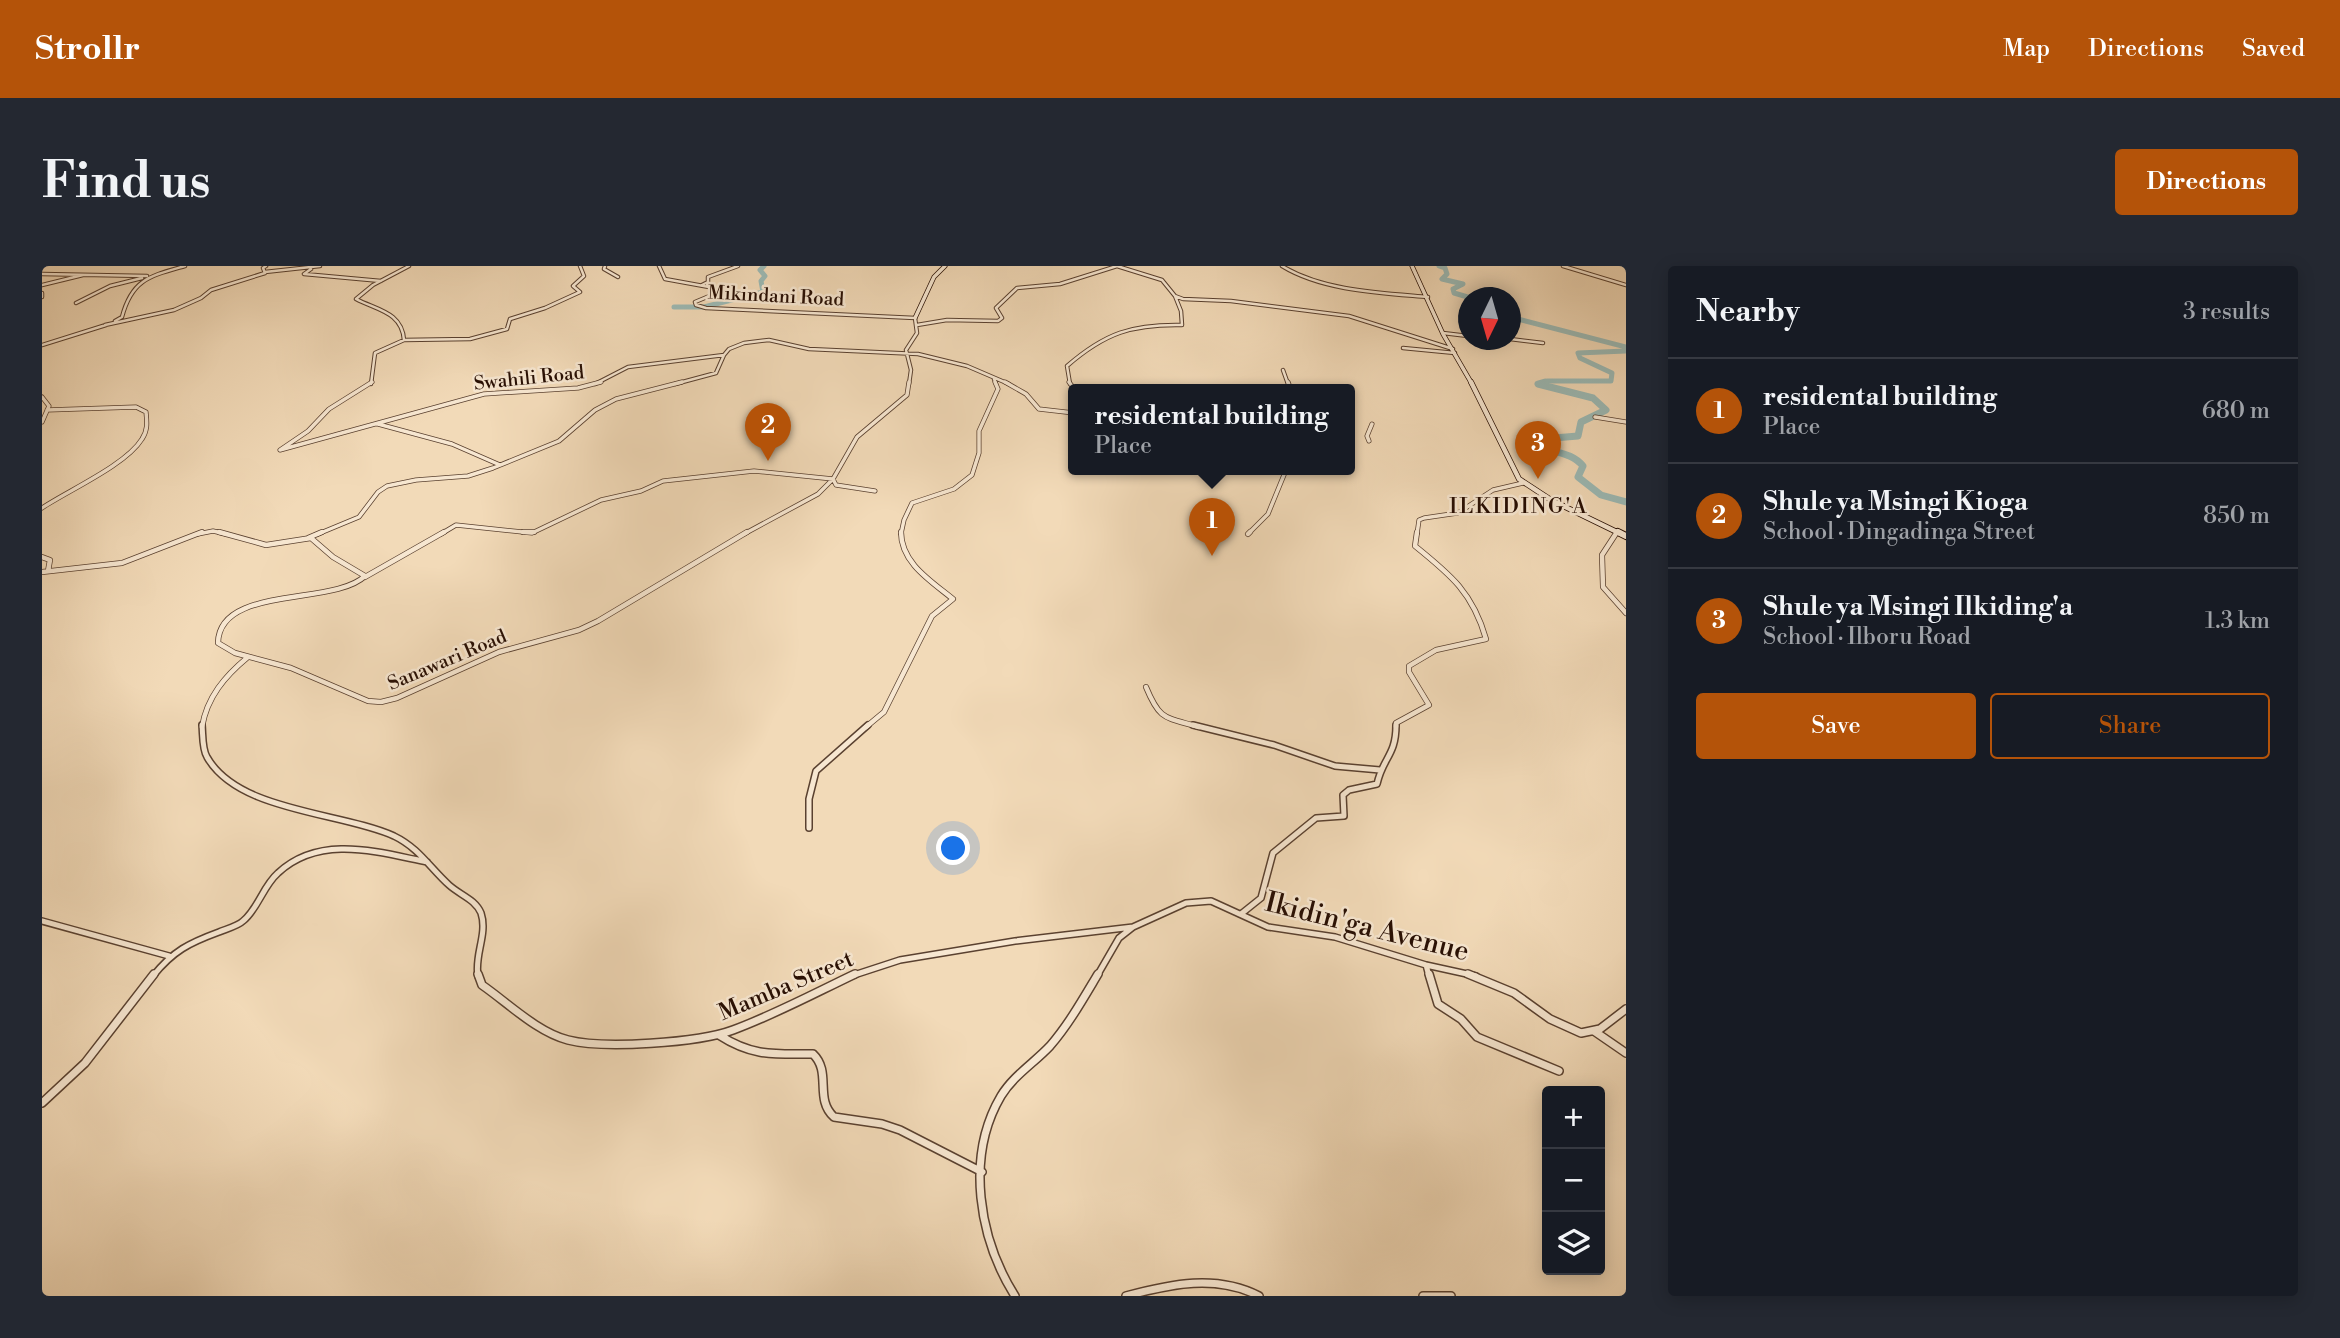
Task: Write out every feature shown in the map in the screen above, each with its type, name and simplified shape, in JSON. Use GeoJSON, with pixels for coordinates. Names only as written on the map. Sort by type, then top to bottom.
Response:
{"type":"FeatureCollection","features":[{"type":"Feature","properties":{"kind":"street"},"geometry":{"type":"LineString","coordinates":[[76,303],[107,287],[185,266]]}},
{"type":"Feature","properties":{"kind":"street"},"geometry":{"type":"LineString","coordinates":[[265,272],[263,268],[266,266]]}},
{"type":"Feature","properties":{"kind":"street"},"geometry":{"type":"LineString","coordinates":[[320,266],[303,274],[381,281]]}},
{"type":"Feature","properties":{"kind":"street"},"geometry":{"type":"LineString","coordinates":[[409,266],[356,299],[376,306],[395,318],[405,334],[404,340],[463,339],[504,331],[508,328],[510,319],[534,314],[544,306],[580,292],[573,286],[584,277],[580,266]]}},
{"type":"Feature","properties":{"kind":"street"},"geometry":{"type":"LineString","coordinates":[[605,266],[607,271],[618,277]]}},
{"type":"Feature","properties":{"kind":"street","name":"Mikindani Road"},"geometry":{"type":"LineString","coordinates":[[659,266],[665,279],[702,285],[719,292],[695,302],[696,305],[706,308],[915,318]]}},
{"type":"Feature","properties":{"kind":"street"},"geometry":{"type":"LineString","coordinates":[[702,285],[708,282],[708,277],[738,266]]}},
{"type":"Feature","properties":{"kind":"street"},"geometry":{"type":"LineString","coordinates":[[945,266],[934,277],[915,318],[917,325],[943,320],[998,321],[1002,318],[996,308],[1018,288],[1039,288],[1080,281],[1117,266],[1163,280],[1175,296],[1181,311],[1182,325],[1148,323],[1111,334],[1085,349],[1067,366],[1070,384]]}},
{"type":"Feature","properties":{"kind":"street"},"geometry":{"type":"LineString","coordinates":[[1282,266],[1291,272],[1344,287],[1429,297]]}},
{"type":"Feature","properties":{"kind":"street"},"geometry":{"type":"LineString","coordinates":[[1412,266],[1510,466],[1523,483],[1550,500],[1626,536]]}},
{"type":"Feature","properties":{"kind":"street"},"geometry":{"type":"LineString","coordinates":[[1563,266],[1626,285]]}},
{"type":"Feature","properties":{"kind":"street"},"geometry":{"type":"LineString","coordinates":[[42,345],[105,325],[174,310],[201,298],[211,290],[265,272],[286,268],[311,269]]}},
{"type":"Feature","properties":{"kind":"street"},"geometry":{"type":"LineString","coordinates":[[42,274],[149,276]]}},
{"type":"Feature","properties":{"kind":"street"},"geometry":{"type":"LineString","coordinates":[[42,285],[88,274]]}},
{"type":"Feature","properties":{"kind":"street"},"geometry":{"type":"LineString","coordinates":[[105,325],[122,317],[131,292],[138,282],[149,276]]}},
{"type":"Feature","properties":{"kind":"street"},"geometry":{"type":"LineString","coordinates":[[1175,296],[1349,316],[1454,351]]}},
{"type":"Feature","properties":{"kind":"street","name":"Sanawari Road"},"geometry":{"type":"LineString","coordinates":[[365,577],[357,584],[342,589],[261,601],[226,622],[217,638],[218,643],[248,657],[316,677],[368,701],[386,701],[499,652],[579,630],[766,520],[818,494],[833,479],[857,437],[906,395],[911,370],[906,350],[917,333],[917,325]]}},
{"type":"Feature","properties":{"kind":"street"},"geometry":{"type":"LineString","coordinates":[[1443,333],[1458,335]]}},
{"type":"Feature","properties":{"kind":"street","name":"Swahili Road"},"geometry":{"type":"LineString","coordinates":[[404,340],[375,353],[372,383],[329,409],[308,431],[280,450],[484,394],[578,388],[609,379],[628,367],[724,355],[733,346],[769,340],[809,349],[909,355],[916,353],[955,362],[1024,392],[1039,409],[1068,412]]}},
{"type":"Feature","properties":{"kind":"street"},"geometry":{"type":"LineString","coordinates":[[1521,340],[1543,343]]}},
{"type":"Feature","properties":{"kind":"street"},"geometry":{"type":"LineString","coordinates":[[1404,348],[1454,351]]}},
{"type":"Feature","properties":{"kind":"street"},"geometry":{"type":"LineString","coordinates":[[42,557],[50,560],[45,572],[122,563],[205,531],[219,531],[249,542],[267,545],[306,538],[359,517],[378,492],[387,486],[416,480],[468,476],[500,465],[559,440],[574,431],[595,410],[616,400],[716,373],[724,355]]}},
{"type":"Feature","properties":{"kind":"street"},"geometry":{"type":"LineString","coordinates":[[1283,370],[1289,384]]}},
{"type":"Feature","properties":{"kind":"street"},"geometry":{"type":"LineString","coordinates":[[809,828],[808,805],[816,771],[823,762],[884,712],[932,616],[953,599],[907,561],[903,551],[902,528],[912,503],[954,489],[972,475],[979,453],[979,431],[998,389],[994,379]]}},
{"type":"Feature","properties":{"kind":"street"},"geometry":{"type":"LineString","coordinates":[[42,397],[48,403],[42,422]]}},
{"type":"Feature","properties":{"kind":"street"},"geometry":{"type":"LineString","coordinates":[[42,508],[119,460],[143,439],[149,424],[146,412],[136,407],[47,410]]}},
{"type":"Feature","properties":{"kind":"street"},"geometry":{"type":"LineString","coordinates":[[1595,417],[1626,422]]}},
{"type":"Feature","properties":{"kind":"street"},"geometry":{"type":"LineString","coordinates":[[376,424],[452,444],[500,465]]}},
{"type":"Feature","properties":{"kind":"street"},"geometry":{"type":"LineString","coordinates":[[1369,441],[1367,436],[1372,424]]}},
{"type":"Feature","properties":{"kind":"street"},"geometry":{"type":"LineString","coordinates":[[306,538],[314,540],[333,557],[365,577],[456,525],[532,533],[588,504],[641,491],[663,481],[754,471],[833,479],[836,485],[875,491]]}},
{"type":"Feature","properties":{"kind":"street"},"geometry":{"type":"LineString","coordinates":[[1248,534],[1268,514],[1284,475]]}},
{"type":"Feature","properties":{"kind":"street"},"geometry":{"type":"LineString","coordinates":[[1241,914],[1261,898],[1273,853],[1291,841],[1302,827],[1315,818],[1344,816],[1345,793],[1376,786],[1380,769],[1395,749],[1396,723],[1429,705],[1408,667],[1429,652],[1481,642],[1487,636],[1474,605],[1450,574],[1415,546],[1418,523],[1429,516],[1460,512],[1499,485],[1523,483]]}},
{"type":"Feature","properties":{"kind":"street"},"geometry":{"type":"LineString","coordinates":[[1617,532],[1602,555],[1603,587],[1626,613]]}},
{"type":"Feature","properties":{"kind":"street","name":"Mamba Street"},"geometry":{"type":"LineString","coordinates":[[248,657],[220,684],[207,705],[201,735],[203,756],[211,767],[231,782],[296,810],[386,832],[411,845],[447,883],[471,899],[481,912],[483,922],[475,965],[482,985],[547,1031],[568,1040],[590,1043],[675,1041],[718,1035],[747,1025],[856,974],[900,960],[1015,941],[1133,927]]}},
{"type":"Feature","properties":{"kind":"street"},"geometry":{"type":"LineString","coordinates":[[1146,687],[1155,709],[1162,716],[1206,730],[1266,743],[1335,766],[1380,769]]}},
{"type":"Feature","properties":{"kind":"street"},"geometry":{"type":"LineString","coordinates":[[42,1102],[85,1063],[169,956],[195,941],[243,922],[276,874],[303,854],[336,848],[356,848],[427,862]]}},
{"type":"Feature","properties":{"kind":"street","name":"Ikidin'ga Avenue"},"geometry":{"type":"LineString","coordinates":[[1015,1296],[996,1268],[990,1252],[982,1201],[982,1172],[988,1133],[1001,1097],[1055,1040],[1119,938],[1133,927],[1194,901],[1219,903],[1268,928],[1335,937],[1493,982],[1570,1029],[1581,1033],[1594,1031]]}},
{"type":"Feature","properties":{"kind":"street"},"geometry":{"type":"LineString","coordinates":[[42,921],[169,956]]}},
{"type":"Feature","properties":{"kind":"street"},"geometry":{"type":"LineString","coordinates":[[1426,965],[1438,1004],[1461,1019],[1476,1037],[1559,1071]]}},
{"type":"Feature","properties":{"kind":"street"},"geometry":{"type":"LineString","coordinates":[[1626,1009],[1610,1023],[1594,1031],[1626,1053]]}},
{"type":"Feature","properties":{"kind":"street"},"geometry":{"type":"LineString","coordinates":[[718,1035],[733,1044],[761,1054],[813,1054],[822,1063],[824,1102],[827,1111],[834,1117],[887,1125],[982,1172]]}},
{"type":"Feature","properties":{"kind":"street"},"geometry":{"type":"LineString","coordinates":[[1126,1296],[1170,1286],[1201,1283],[1226,1284],[1259,1296]]}},
{"type":"Feature","properties":{"kind":"street"},"geometry":{"type":"LineString","coordinates":[[1423,1296],[1451,1296]]}},
{"type":"Feature","properties":{"kind":"waterway"},"geometry":{"type":"LineString","coordinates":[[674,307],[704,307],[763,292],[761,281],[765,276],[760,270],[764,266]]}},
{"type":"Feature","properties":{"kind":"waterway"},"geometry":{"type":"LineString","coordinates":[[1439,266],[1445,268],[1447,274],[1442,279],[1463,284],[1453,289],[1458,294]]}},
{"type":"Feature","properties":{"kind":"waterway"},"geometry":{"type":"LineString","coordinates":[[1521,320],[1626,347]]}},
{"type":"Feature","properties":{"kind":"waterway"},"geometry":{"type":"LineString","coordinates":[[1542,383],[1611,381],[1612,373],[1580,358],[1578,353],[1626,351]]}},
{"type":"Feature","properties":{"kind":"waterway"},"geometry":{"type":"LineString","coordinates":[[1542,383],[1538,384],[1593,398],[1606,410],[1581,422],[1578,436],[1530,440],[1543,448],[1571,457],[1583,466],[1578,477],[1601,495],[1626,502]]}},
{"type":"Feature","properties":{"kind":"place","name":"Shule ya Msingi Kioga"},"geometry":{"type":"Point","coordinates":[768,461]}},
{"type":"Feature","properties":{"kind":"place","name":"Shule ya Msingi Ilkiding'a"},"geometry":{"type":"Point","coordinates":[1538,479]}},
{"type":"Feature","properties":{"kind":"place","name":"residental building"},"geometry":{"type":"Point","coordinates":[1212,556]}},
{"type":"Feature","properties":{"kind":"district","name":"ILKIDING'A"},"geometry":{"type":"Point","coordinates":[1519,507]}}]}
